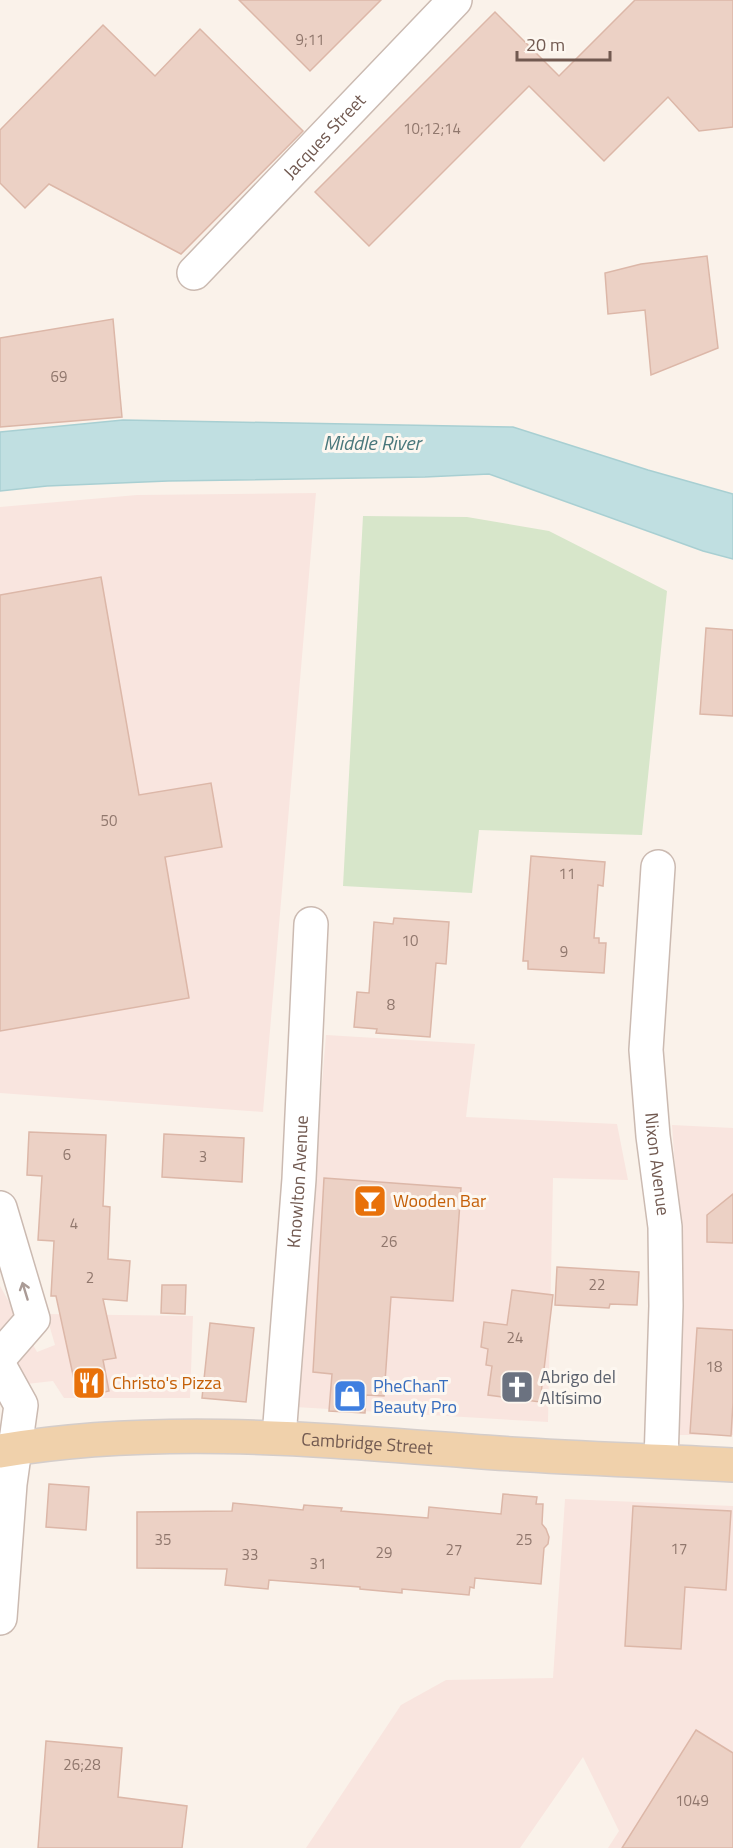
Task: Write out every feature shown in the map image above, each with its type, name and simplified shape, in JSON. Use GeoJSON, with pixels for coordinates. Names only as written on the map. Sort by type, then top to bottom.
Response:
{"type":"FeatureCollection","features":[{"type":"Feature","properties":{"kind":"main road","name":"Cambridge Street"},"geometry":{"type":"LineString","coordinates":[[7,1449],[94,1438],[155,1435],[279,1437],[513,1454],[733,1465]]}},
{"type":"Feature","properties":{"kind":"street","name":"Jacques Street"},"geometry":{"type":"LineString","coordinates":[[194,273],[455,0]]}},
{"type":"Feature","properties":{"kind":"street","name":"Nixon Avenue"},"geometry":{"type":"LineString","coordinates":[[658,867],[646,1050],[653,1136],[665,1227],[666,1306],[661,1461]]}},
{"type":"Feature","properties":{"kind":"street","name":"Knowlton Avenue"},"geometry":{"type":"LineString","coordinates":[[279,1437],[299,1179],[311,924]]}},
{"type":"Feature","properties":{"kind":"street"},"geometry":{"type":"LineString","coordinates":[[0,1208],[33,1319],[0,1357]]}},
{"type":"Feature","properties":{"kind":"street"},"geometry":{"type":"LineString","coordinates":[[0,1367],[21,1405],[7,1449],[0,1618]]}},
{"type":"Feature","properties":{"kind":"shaded area"},"geometry":{"type":"Polygon","coordinates":[[[316,493],[263,1112],[0,1093],[0,507],[137,495],[316,493]]]}},
{"type":"Feature","properties":{"kind":"shaded area"},"geometry":{"type":"Polygon","coordinates":[[[326,1035],[475,1044],[466,1117],[617,1124],[628,1180],[553,1178],[548,1422],[295,1407],[326,1035]]]}},
{"type":"Feature","properties":{"kind":"shaded area"},"geometry":{"type":"Polygon","coordinates":[[[672,1125],[733,1128],[733,1435],[670,1435],[681,1253],[672,1125]]]}},
{"type":"Feature","properties":{"kind":"shaded area"},"geometry":{"type":"Polygon","coordinates":[[[0,1286],[37,1352],[55,1345],[46,1314],[193,1316],[190,1398],[64,1398],[53,1381],[0,1387],[0,1286]]]}},
{"type":"Feature","properties":{"kind":"shaded area"},"geometry":{"type":"Polygon","coordinates":[[[565,1499],[733,1506],[733,1848],[608,1848],[619,1831],[583,1757],[520,1848],[306,1848],[401,1705],[446,1680],[553,1678],[565,1499]]]}},
{"type":"Feature","properties":{"kind":"green space"},"geometry":{"type":"Polygon","coordinates":[[[363,516],[467,517],[549,531],[667,591],[642,835],[479,830],[472,893],[343,886],[363,516]]]}},
{"type":"Feature","properties":{"kind":"water","name":"Middle River"},"geometry":{"type":"Polygon","coordinates":[[[123,420],[513,427],[648,470],[733,494],[733,559],[703,551],[489,474],[168,481],[47,486],[0,491],[0,432],[123,420]]]}},
{"type":"Feature","properties":{"kind":"building"},"geometry":{"type":"Polygon","coordinates":[[[239,0],[381,0],[310,71],[239,0]]]}},
{"type":"Feature","properties":{"kind":"building"},"geometry":{"type":"Polygon","coordinates":[[[635,0],[733,0],[733,127],[699,131],[668,97],[604,161],[529,86],[369,246],[315,192],[495,12],[559,76],[635,0]]]}},
{"type":"Feature","properties":{"kind":"building"},"geometry":{"type":"Polygon","coordinates":[[[103,25],[155,76],[200,29],[303,131],[181,254],[49,184],[25,208],[0,183],[0,130],[103,25]]]}},
{"type":"Feature","properties":{"kind":"building"},"geometry":{"type":"Polygon","coordinates":[[[707,256],[718,348],[651,375],[645,310],[608,314],[605,273],[641,264],[707,256]]]}},
{"type":"Feature","properties":{"kind":"building"},"geometry":{"type":"Polygon","coordinates":[[[113,319],[122,417],[0,427],[0,338],[113,319]]]}},
{"type":"Feature","properties":{"kind":"building"},"geometry":{"type":"Polygon","coordinates":[[[101,577],[139,795],[211,783],[222,847],[165,857],[189,998],[0,1031],[0,595],[101,577]]]}},
{"type":"Feature","properties":{"kind":"building"},"geometry":{"type":"Polygon","coordinates":[[[706,628],[733,630],[733,716],[700,714],[706,628]]]}},
{"type":"Feature","properties":{"kind":"building"},"geometry":{"type":"Polygon","coordinates":[[[531,856],[605,862],[603,886],[598,885],[594,938],[599,938],[599,943],[606,943],[604,973],[528,969],[528,961],[523,961],[531,856]]]}},
{"type":"Feature","properties":{"kind":"building"},"geometry":{"type":"Polygon","coordinates":[[[394,918],[449,922],[446,964],[436,963],[430,1037],[376,1033],[377,1029],[354,1027],[357,992],[369,993],[374,922],[393,924],[394,918]]]}},
{"type":"Feature","properties":{"kind":"building"},"geometry":{"type":"Polygon","coordinates":[[[29,1132],[106,1135],[103,1206],[110,1207],[108,1259],[130,1261],[127,1301],[103,1299],[116,1358],[103,1360],[109,1391],[78,1398],[56,1296],[51,1296],[54,1241],[38,1240],[42,1176],[27,1175],[29,1132]]]}},
{"type":"Feature","properties":{"kind":"building"},"geometry":{"type":"Polygon","coordinates":[[[164,1134],[244,1138],[242,1182],[162,1177],[164,1134]]]}},
{"type":"Feature","properties":{"kind":"building"},"geometry":{"type":"Polygon","coordinates":[[[324,1178],[461,1188],[453,1301],[391,1297],[384,1396],[366,1395],[365,1413],[329,1411],[332,1374],[313,1372],[324,1178]]]}},
{"type":"Feature","properties":{"kind":"building"},"geometry":{"type":"Polygon","coordinates":[[[733,1194],[733,1243],[707,1242],[707,1215],[733,1194]]]}},
{"type":"Feature","properties":{"kind":"building"},"geometry":{"type":"Polygon","coordinates":[[[557,1267],[639,1272],[637,1305],[610,1304],[609,1308],[555,1305],[557,1267]]]}},
{"type":"Feature","properties":{"kind":"building"},"geometry":{"type":"Polygon","coordinates":[[[162,1285],[186,1285],[185,1314],[161,1313],[162,1285]]]}},
{"type":"Feature","properties":{"kind":"building"},"geometry":{"type":"Polygon","coordinates":[[[512,1290],[553,1295],[540,1402],[488,1395],[492,1366],[486,1365],[488,1349],[481,1347],[484,1322],[507,1325],[512,1290]]]}},
{"type":"Feature","properties":{"kind":"building"},"geometry":{"type":"Polygon","coordinates":[[[210,1323],[254,1328],[246,1402],[202,1398],[210,1323]]]}},
{"type":"Feature","properties":{"kind":"building"},"geometry":{"type":"Polygon","coordinates":[[[697,1328],[733,1330],[731,1436],[690,1433],[697,1328]]]}},
{"type":"Feature","properties":{"kind":"building"},"geometry":{"type":"Polygon","coordinates":[[[49,1484],[89,1487],[86,1530],[46,1527],[49,1484]]]}},
{"type":"Feature","properties":{"kind":"building"},"geometry":{"type":"Polygon","coordinates":[[[503,1494],[537,1497],[536,1504],[543,1504],[542,1524],[549,1537],[548,1544],[544,1548],[541,1584],[475,1578],[474,1588],[470,1587],[469,1595],[402,1589],[402,1593],[360,1589],[360,1587],[269,1580],[268,1589],[225,1585],[227,1569],[137,1568],[137,1512],[232,1511],[233,1503],[303,1510],[304,1505],[342,1508],[341,1511],[428,1518],[429,1507],[501,1514],[503,1494]]]}},
{"type":"Feature","properties":{"kind":"building"},"geometry":{"type":"Polygon","coordinates":[[[633,1506],[731,1511],[726,1590],[685,1587],[681,1649],[625,1646],[633,1506]]]}},
{"type":"Feature","properties":{"kind":"building"},"geometry":{"type":"Polygon","coordinates":[[[696,1730],[733,1753],[733,1848],[622,1848],[696,1730]]]}},
{"type":"Feature","properties":{"kind":"building"},"geometry":{"type":"Polygon","coordinates":[[[46,1741],[122,1748],[118,1797],[187,1806],[182,1848],[38,1848],[46,1741]]]}},
{"type":"Feature","properties":{"kind":"place","name":"Wooden Bar"},"geometry":{"type":"Point","coordinates":[370,1201]}},
{"type":"Feature","properties":{"kind":"place","name":"Christo's Pizza"},"geometry":{"type":"Point","coordinates":[89,1383]}},
{"type":"Feature","properties":{"kind":"place","name":"Abrigo del Altísimo"},"geometry":{"type":"Point","coordinates":[517,1387]}},
{"type":"Feature","properties":{"kind":"place","name":"PheChanT Beauty Pro"},"geometry":{"type":"Point","coordinates":[350,1396]}}]}
